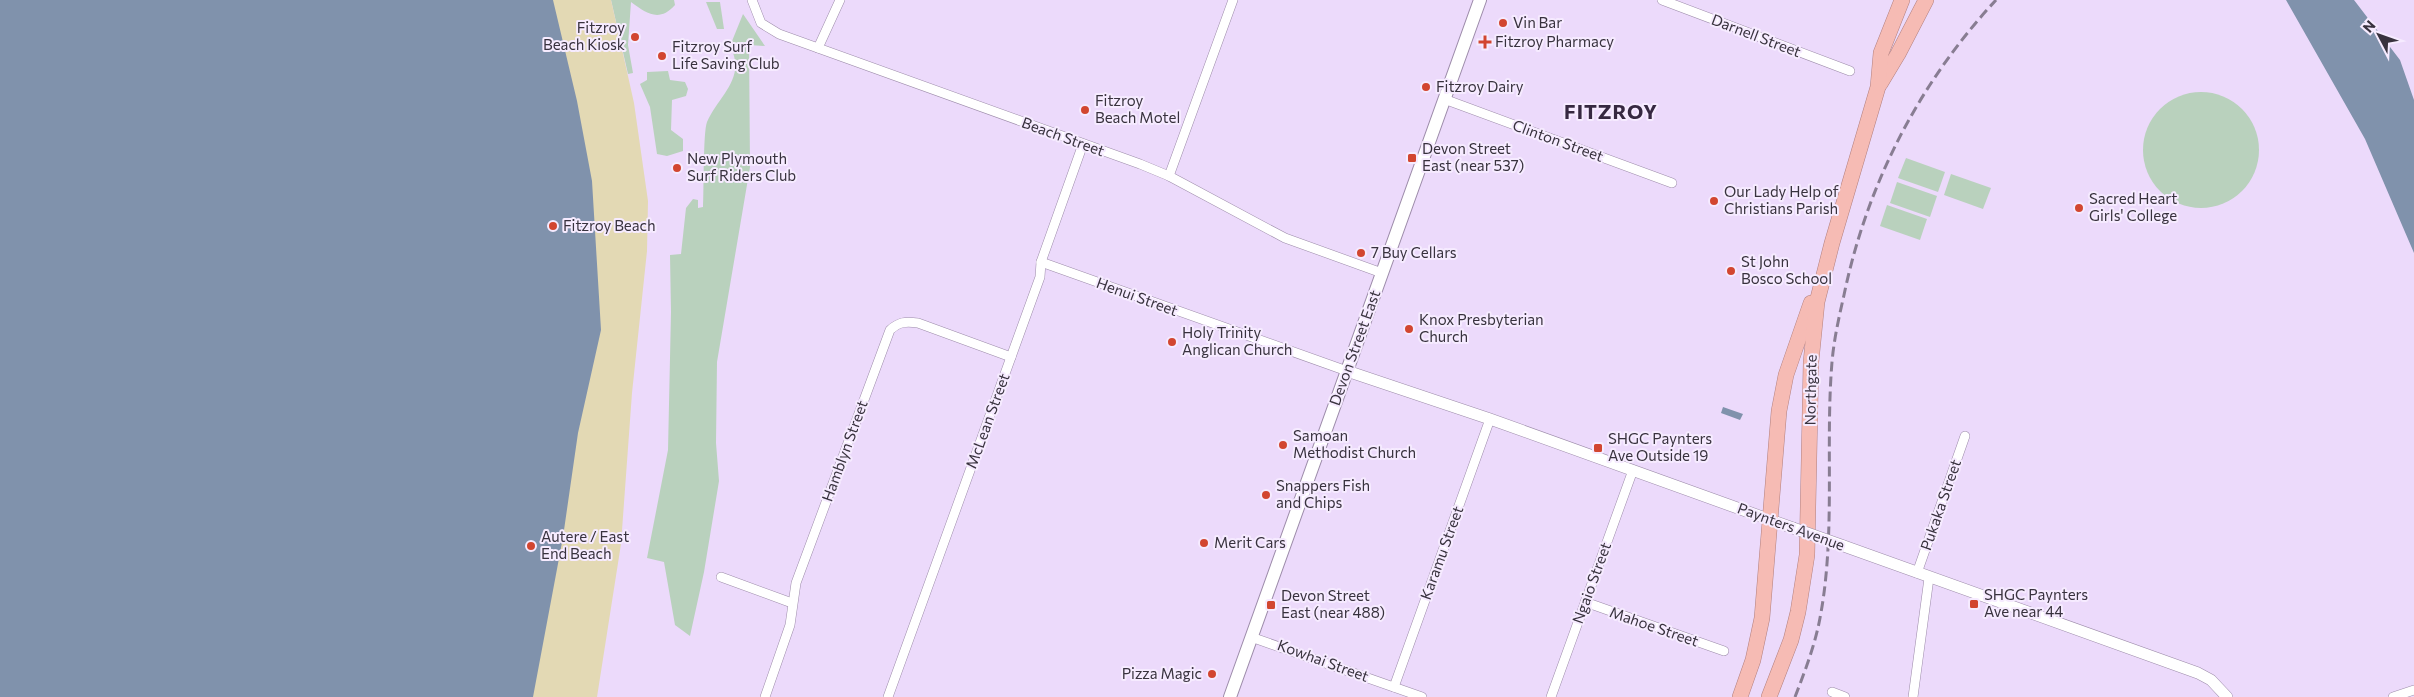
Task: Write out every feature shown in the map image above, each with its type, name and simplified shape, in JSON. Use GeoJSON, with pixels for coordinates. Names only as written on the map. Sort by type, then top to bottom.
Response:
{"type":"FeatureCollection","features":[{"type":"Feature","properties":{"kind":"highway","name":"Northgate"},"geometry":{"type":"LineString","coordinates":[[1769,697],[1791,640],[1808,555],[1811,362],[1817,302],[1878,86],[1881,53],[1902,0]]}},
{"type":"Feature","properties":{"kind":"highway","name":"Northgate"},"geometry":{"type":"LineString","coordinates":[[1878,86],[1898,54],[1926,0]]}},
{"type":"Feature","properties":{"kind":"highway"},"geometry":{"type":"LineString","coordinates":[[1740,697],[1753,660],[1762,618],[1769,519],[1782,392],[1796,343],[1824,273]]}},
{"type":"Feature","properties":{"kind":"main road","name":"Devon Street East"},"geometry":{"type":"LineString","coordinates":[[1230,697],[1480,0]]}},
{"type":"Feature","properties":{"kind":"street","name":"Beach Street"},"geometry":{"type":"LineString","coordinates":[[752,0],[757,16],[770,30],[1169,176],[1285,238],[1382,273]]}},
{"type":"Feature","properties":{"kind":"street"},"geometry":{"type":"LineString","coordinates":[[818,48],[840,0]]}},
{"type":"Feature","properties":{"kind":"street"},"geometry":{"type":"LineString","coordinates":[[1169,176],[1232,0]]}},
{"type":"Feature","properties":{"kind":"street","name":"Darnell Street"},"geometry":{"type":"LineString","coordinates":[[1662,0],[1850,71]]}},
{"type":"Feature","properties":{"kind":"street","name":"Clinton Street"},"geometry":{"type":"LineString","coordinates":[[1444,100],[1672,183]]}},
{"type":"Feature","properties":{"kind":"street","name":"McLean Street"},"geometry":{"type":"LineString","coordinates":[[888,697],[1040,278],[1041,262],[1083,144]]}},
{"type":"Feature","properties":{"kind":"street","name":"Henui Street"},"geometry":{"type":"LineString","coordinates":[[1041,262],[1347,371]]}},
{"type":"Feature","properties":{"kind":"street","name":"Hamblyn Street"},"geometry":{"type":"LineString","coordinates":[[766,697],[790,625],[796,583],[890,330],[898,324],[907,322],[918,324],[1011,357]]}},
{"type":"Feature","properties":{"kind":"street","name":"Paynters Avenue"},"geometry":{"type":"LineString","coordinates":[[1347,371],[1490,419],[2198,674],[2211,680],[2227,697]]}},
{"type":"Feature","properties":{"kind":"street","name":"Karamu Street"},"geometry":{"type":"LineString","coordinates":[[1394,687],[1490,419]]}},
{"type":"Feature","properties":{"kind":"street","name":"Pukaka Street"},"geometry":{"type":"LineString","coordinates":[[1917,573],[1965,436]]}},
{"type":"Feature","properties":{"kind":"street","name":"Ngaio Street"},"geometry":{"type":"LineString","coordinates":[[1551,697],[1633,470]]}},
{"type":"Feature","properties":{"kind":"street"},"geometry":{"type":"LineString","coordinates":[[721,577],[792,603]]}},
{"type":"Feature","properties":{"kind":"street"},"geometry":{"type":"LineString","coordinates":[[1913,697],[1930,578]]}},
{"type":"Feature","properties":{"kind":"street","name":"Mahoe Street"},"geometry":{"type":"LineString","coordinates":[[1585,602],[1724,651]]}},
{"type":"Feature","properties":{"kind":"street","name":"Kowhai Street"},"geometry":{"type":"LineString","coordinates":[[1251,637],[1422,697]]}},
{"type":"Feature","properties":{"kind":"street"},"geometry":{"type":"LineString","coordinates":[[2393,697],[2414,690]]}},
{"type":"Feature","properties":{"kind":"street"},"geometry":{"type":"LineString","coordinates":[[1832,692],[1845,697]]}},
{"type":"Feature","properties":{"kind":"green space"},"geometry":{"type":"Polygon","coordinates":[[[611,0],[674,0],[675,5],[663,14],[658,15],[647,13],[631,2],[628,45],[633,73],[628,74],[611,0]]]}},
{"type":"Feature","properties":{"kind":"green space"},"geometry":{"type":"Polygon","coordinates":[[[706,2],[720,2],[724,29],[717,29],[706,2]]]}},
{"type":"Feature","properties":{"kind":"green space"},"geometry":{"type":"Polygon","coordinates":[[[743,14],[765,46],[749,45],[750,167],[717,362],[716,443],[719,481],[704,572],[690,636],[675,625],[664,562],[647,558],[668,450],[671,312],[670,255],[681,254],[686,208],[693,199],[698,200],[698,208],[703,207],[704,149],[707,122],[733,77],[735,68],[734,57],[730,46],[743,14]]]}},
{"type":"Feature","properties":{"kind":"green space"},"geometry":{"type":"Polygon","coordinates":[[[668,71],[670,80],[685,82],[688,89],[686,96],[672,100],[671,130],[683,139],[683,151],[667,156],[657,154],[650,107],[640,84],[647,80],[647,72],[668,71]]]}},
{"type":"Feature","properties":{"kind":"green space"},"geometry":{"type":"Polygon","coordinates":[[[2201,92],[2223,96],[2242,109],[2255,128],[2259,150],[2255,172],[2242,191],[2223,204],[2201,208],[2179,204],[2160,191],[2147,172],[2143,150],[2147,128],[2160,109],[2179,96],[2201,92]]]}},
{"type":"Feature","properties":{"kind":"green space"},"geometry":{"type":"Polygon","coordinates":[[[1906,158],[1945,172],[1938,192],[1898,178],[1906,158]]]}},
{"type":"Feature","properties":{"kind":"green space"},"geometry":{"type":"Polygon","coordinates":[[[1951,174],[1991,188],[1983,209],[1944,195],[1951,174]]]}},
{"type":"Feature","properties":{"kind":"green space"},"geometry":{"type":"Polygon","coordinates":[[[1897,182],[1937,196],[1930,217],[1890,203],[1897,182]]]}},
{"type":"Feature","properties":{"kind":"green space"},"geometry":{"type":"Polygon","coordinates":[[[1887,205],[1927,219],[1920,240],[1880,226],[1887,205]]]}},
{"type":"Feature","properties":{"kind":"sand"},"geometry":{"type":"Polygon","coordinates":[[[431,0],[611,0],[634,103],[648,201],[647,251],[632,393],[621,544],[597,697],[380,697],[431,0]]]}},
{"type":"Feature","properties":{"kind":"water"},"geometry":{"type":"Polygon","coordinates":[[[0,0],[553,0],[577,101],[592,181],[601,330],[578,433],[563,537],[533,697],[0,697],[0,0]]]}},
{"type":"Feature","properties":{"kind":"water"},"geometry":{"type":"Polygon","coordinates":[[[2286,0],[2354,0],[2400,60],[2414,100],[2414,253],[2365,139],[2286,0]]]}},
{"type":"Feature","properties":{"kind":"water"},"geometry":{"type":"Polygon","coordinates":[[[1723,407],[1743,414],[1740,420],[1721,413],[1723,407]]]}},
{"type":"Feature","properties":{"kind":"railway"},"geometry":{"type":"LineString","coordinates":[[1795,697],[1815,638],[1825,586],[1828,554],[1829,426],[1832,362],[1839,320],[1854,254],[1882,175],[1920,101],[1968,32],[1996,0]]}},
{"type":"Feature","properties":{"kind":"place","name":"Vin Bar"},"geometry":{"type":"Point","coordinates":[1503,23]}},
{"type":"Feature","properties":{"kind":"place","name":"Fitzroy Beach Kiosk"},"geometry":{"type":"Point","coordinates":[635,37]}},
{"type":"Feature","properties":{"kind":"place","name":"Fitzroy Pharmacy"},"geometry":{"type":"Point","coordinates":[1485,42]}},
{"type":"Feature","properties":{"kind":"place","name":"Fitzroy Surf Life Saving Club"},"geometry":{"type":"Point","coordinates":[662,56]}},
{"type":"Feature","properties":{"kind":"place","name":"Fitzroy Dairy"},"geometry":{"type":"Point","coordinates":[1426,87]}},
{"type":"Feature","properties":{"kind":"place","name":"Fitzroy Beach Motel"},"geometry":{"type":"Point","coordinates":[1085,110]}},
{"type":"Feature","properties":{"kind":"place","name":"Devon Street East (near 537)"},"geometry":{"type":"Point","coordinates":[1412,158]}},
{"type":"Feature","properties":{"kind":"place","name":"New Plymouth Surf Riders Club"},"geometry":{"type":"Point","coordinates":[677,168]}},
{"type":"Feature","properties":{"kind":"place","name":"Our Lady Help of Christians Parish"},"geometry":{"type":"Point","coordinates":[1714,201]}},
{"type":"Feature","properties":{"kind":"place","name":"Sacred Heart Girls' College"},"geometry":{"type":"Point","coordinates":[2079,208]}},
{"type":"Feature","properties":{"kind":"place","name":"Fitzroy Beach"},"geometry":{"type":"Point","coordinates":[553,226]}},
{"type":"Feature","properties":{"kind":"place","name":"7 Buy Cellars"},"geometry":{"type":"Point","coordinates":[1361,253]}},
{"type":"Feature","properties":{"kind":"place","name":"St John Bosco School"},"geometry":{"type":"Point","coordinates":[1731,271]}},
{"type":"Feature","properties":{"kind":"place","name":"Knox Presbyterian Church"},"geometry":{"type":"Point","coordinates":[1409,329]}},
{"type":"Feature","properties":{"kind":"place","name":"Holy Trinity Anglican Church"},"geometry":{"type":"Point","coordinates":[1172,342]}},
{"type":"Feature","properties":{"kind":"place","name":"Samoan Methodist Church"},"geometry":{"type":"Point","coordinates":[1283,445]}},
{"type":"Feature","properties":{"kind":"place","name":"SHGC Paynters Ave Outside 19"},"geometry":{"type":"Point","coordinates":[1598,448]}},
{"type":"Feature","properties":{"kind":"place","name":"Snappers Fish and Chips"},"geometry":{"type":"Point","coordinates":[1266,495]}},
{"type":"Feature","properties":{"kind":"place","name":"Merit Cars"},"geometry":{"type":"Point","coordinates":[1204,543]}},
{"type":"Feature","properties":{"kind":"place","name":"Autere / East End Beach"},"geometry":{"type":"Point","coordinates":[531,546]}},
{"type":"Feature","properties":{"kind":"place","name":"SHGC Paynters Ave near 44"},"geometry":{"type":"Point","coordinates":[1974,604]}},
{"type":"Feature","properties":{"kind":"place","name":"Devon Street East (near 488)"},"geometry":{"type":"Point","coordinates":[1271,605]}},
{"type":"Feature","properties":{"kind":"place","name":"Pizza Magic"},"geometry":{"type":"Point","coordinates":[1212,674]}},
{"type":"Feature","properties":{"kind":"district","name":"FITZROY"},"geometry":{"type":"Point","coordinates":[1611,112]}}]}
